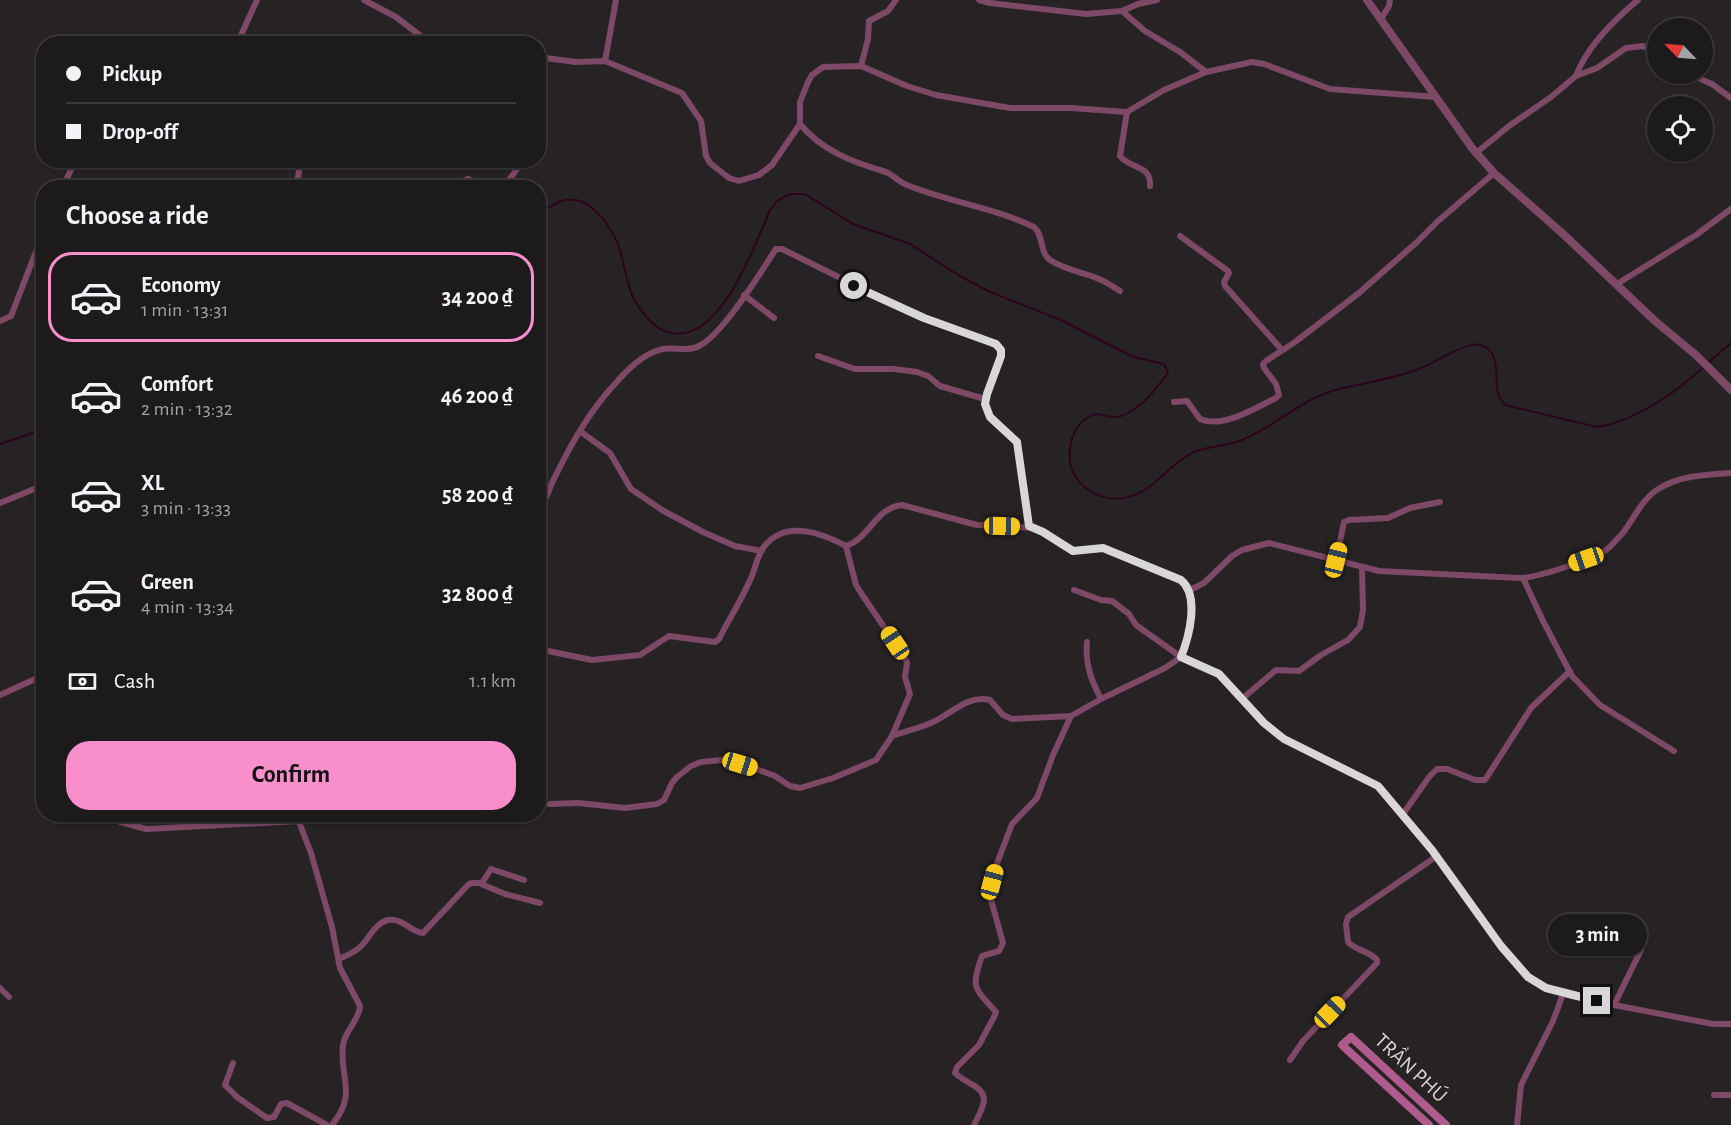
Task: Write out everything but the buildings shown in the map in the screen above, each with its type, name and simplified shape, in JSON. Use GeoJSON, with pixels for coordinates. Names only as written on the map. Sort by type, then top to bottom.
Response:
{"type":"FeatureCollection","features":[{"type":"Feature","properties":{"kind":"main road","name":"TRẦN PHÚ"},"geometry":{"type":"LineString","coordinates":[[1429,1125],[1342,1045],[1351,1036],[1446,1125]]}},
{"type":"Feature","properties":{"kind":"street"},"geometry":{"type":"LineString","coordinates":[[241,36],[257,0]]}},
{"type":"Feature","properties":{"kind":"street"},"geometry":{"type":"LineString","coordinates":[[364,0],[396,17],[421,36]]}},
{"type":"Feature","properties":{"kind":"street"},"geometry":{"type":"LineString","coordinates":[[605,61],[616,0]]}},
{"type":"Feature","properties":{"kind":"street"},"geometry":{"type":"LineString","coordinates":[[861,66],[868,39],[869,21],[888,11],[896,0]]}},
{"type":"Feature","properties":{"kind":"street"},"geometry":{"type":"LineString","coordinates":[[979,0],[1086,14],[1122,11],[1138,4],[1157,0]]}},
{"type":"Feature","properties":{"kind":"street"},"geometry":{"type":"LineString","coordinates":[[1367,0],[1476,153],[1494,173],[1655,321],[1696,355],[1731,390]]}},
{"type":"Feature","properties":{"kind":"street"},"geometry":{"type":"LineString","coordinates":[[1381,19],[1390,0]]}},
{"type":"Feature","properties":{"kind":"street"},"geometry":{"type":"LineString","coordinates":[[1476,153],[1576,76],[1582,62],[1605,32],[1638,0]]}},
{"type":"Feature","properties":{"kind":"street"},"geometry":{"type":"LineString","coordinates":[[1122,11],[1145,31],[1206,72]]}},
{"type":"Feature","properties":{"kind":"street"},"geometry":{"type":"LineString","coordinates":[[1576,76],[1597,68],[1632,46],[1647,48]]}},
{"type":"Feature","properties":{"kind":"street"},"geometry":{"type":"LineString","coordinates":[[546,58],[576,62],[605,61],[682,93],[701,121],[706,156],[710,163],[734,180],[751,178],[767,171],[800,124],[800,102],[812,75],[823,67],[861,66],[907,86],[936,95],[997,107],[1071,108],[1127,112],[1164,90],[1206,72],[1259,62],[1330,89],[1436,97]]}},
{"type":"Feature","properties":{"kind":"street"},"geometry":{"type":"LineString","coordinates":[[1712,84],[1731,98]]}},
{"type":"Feature","properties":{"kind":"street"},"geometry":{"type":"LineString","coordinates":[[1127,112],[1120,156],[1126,162],[1146,172],[1150,179],[1150,186]]}},
{"type":"Feature","properties":{"kind":"street"},"geometry":{"type":"LineString","coordinates":[[800,124],[819,143],[855,162],[888,173],[904,184],[977,205],[1034,226],[1050,260],[1102,279],[1120,291]]}},
{"type":"Feature","properties":{"kind":"street"},"geometry":{"type":"LineString","coordinates":[[1174,402],[1187,401],[1200,419],[1215,422],[1229,419],[1276,398],[1279,390],[1263,364],[1318,326],[1372,282],[1494,173]]}},
{"type":"Feature","properties":{"kind":"street"},"geometry":{"type":"LineString","coordinates":[[1617,284],[1696,235],[1731,208]]}},
{"type":"Feature","properties":{"kind":"street"},"geometry":{"type":"LineString","coordinates":[[1180,236],[1228,271],[1225,286],[1282,350]]}},
{"type":"Feature","properties":{"kind":"street"},"geometry":{"type":"LineString","coordinates":[[546,499],[554,477],[567,453],[612,387],[642,358],[664,349],[687,349],[703,344],[726,320],[776,249],[784,250],[905,310],[941,325],[980,337],[1000,348],[1002,354],[985,399],[990,417],[1017,442],[1029,526]]}},
{"type":"Feature","properties":{"kind":"street"},"geometry":{"type":"LineString","coordinates":[[0,321],[11,316],[36,252]]}},
{"type":"Feature","properties":{"kind":"street"},"geometry":{"type":"LineString","coordinates":[[744,295],[774,318]]}},
{"type":"Feature","properties":{"kind":"street"},"geometry":{"type":"LineString","coordinates":[[818,356],[855,369],[894,369],[917,372],[928,376],[940,386],[985,399]]}},
{"type":"Feature","properties":{"kind":"street"},"geometry":{"type":"LineString","coordinates":[[581,432],[613,456],[616,466],[631,489],[662,510],[729,543],[743,548],[762,550]]}},
{"type":"Feature","properties":{"kind":"street"},"geometry":{"type":"LineString","coordinates":[[1190,591],[1204,583],[1232,556],[1261,543],[1272,543],[1379,571],[1523,578],[1580,561],[1607,549],[1624,532],[1651,494],[1660,488],[1697,476],[1731,473]]}},
{"type":"Feature","properties":{"kind":"street"},"geometry":{"type":"LineString","coordinates":[[0,502],[36,488]]}},
{"type":"Feature","properties":{"kind":"street"},"geometry":{"type":"LineString","coordinates":[[1336,560],[1344,522],[1388,518],[1410,508],[1440,502]]}},
{"type":"Feature","properties":{"kind":"street"},"geometry":{"type":"LineString","coordinates":[[546,651],[592,660],[640,655],[669,636],[715,642],[735,609],[762,550],[778,534],[797,530],[817,534],[846,546],[857,541],[881,513],[897,505],[977,525],[1029,526],[1073,551],[1107,549],[1181,580],[1190,591],[1191,627],[1181,657],[1166,668],[1071,716],[1012,719],[1003,715],[990,700],[980,699],[969,701],[928,724],[892,736]]}},
{"type":"Feature","properties":{"kind":"street"},"geometry":{"type":"LineString","coordinates":[[549,804],[578,803],[625,808],[657,804],[664,800],[672,783],[691,766],[701,762],[722,760],[756,768],[775,776],[790,786],[800,788],[833,778],[876,760],[892,736],[910,694],[906,677],[907,663],[861,594],[846,546]]}},
{"type":"Feature","properties":{"kind":"street"},"geometry":{"type":"LineString","coordinates":[[1243,698],[1276,670],[1299,671],[1353,636],[1362,621],[1362,567]]}},
{"type":"Feature","properties":{"kind":"street"},"geometry":{"type":"LineString","coordinates":[[1523,578],[1543,621],[1580,685],[1600,705],[1674,752]]}},
{"type":"Feature","properties":{"kind":"street"},"geometry":{"type":"LineString","coordinates":[[1074,590],[1101,600],[1112,601],[1129,614],[1137,625],[1181,657],[1219,674],[1264,723],[1284,739],[1372,782],[1386,793],[1437,856],[1501,946],[1528,977],[1540,986],[1563,994],[1614,1005],[1713,1024],[1731,1024]]}},
{"type":"Feature","properties":{"kind":"street"},"geometry":{"type":"LineString","coordinates":[[1087,642],[1089,672],[1101,699]]}},
{"type":"Feature","properties":{"kind":"street"},"geometry":{"type":"LineString","coordinates":[[1403,814],[1429,777],[1437,770],[1447,769],[1475,780],[1485,780],[1531,708],[1570,671]]}},
{"type":"Feature","properties":{"kind":"street"},"geometry":{"type":"LineString","coordinates":[[0,695],[36,679]]}},
{"type":"Feature","properties":{"kind":"street"},"geometry":{"type":"LineString","coordinates":[[974,1125],[983,1105],[983,1093],[955,1073],[957,1067],[978,1045],[996,1012],[978,993],[975,985],[982,956],[999,951],[1003,943],[990,896],[992,882],[1012,825],[1037,798],[1071,716]]}},
{"type":"Feature","properties":{"kind":"street"},"geometry":{"type":"LineString","coordinates":[[121,822],[146,829],[243,822]]}},
{"type":"Feature","properties":{"kind":"street"},"geometry":{"type":"LineString","coordinates":[[299,822],[332,927],[342,972],[360,1006],[344,1039],[346,1097],[342,1111],[332,1125]]}},
{"type":"Feature","properties":{"kind":"street"},"geometry":{"type":"LineString","coordinates":[[1290,1060],[1311,1032],[1377,963],[1373,956],[1353,947],[1348,942],[1346,924],[1348,917],[1437,856]]}},
{"type":"Feature","properties":{"kind":"street"},"geometry":{"type":"LineString","coordinates":[[481,884],[490,869],[524,880]]}},
{"type":"Feature","properties":{"kind":"street"},"geometry":{"type":"LineString","coordinates":[[339,959],[359,948],[374,929],[384,921],[395,920],[418,933],[423,933],[471,883],[481,884],[505,894],[540,903]]}},
{"type":"Feature","properties":{"kind":"street"},"geometry":{"type":"LineString","coordinates":[[1614,1005],[1641,950]]}},
{"type":"Feature","properties":{"kind":"street"},"geometry":{"type":"LineString","coordinates":[[0,988],[9,997]]}},
{"type":"Feature","properties":{"kind":"street"},"geometry":{"type":"LineString","coordinates":[[1517,1125],[1521,1085],[1563,994]]}},
{"type":"Feature","properties":{"kind":"street"},"geometry":{"type":"LineString","coordinates":[[233,1062],[225,1085],[237,1097],[267,1118],[274,1117],[282,1104],[287,1103],[327,1125]]}},
{"type":"Feature","properties":{"kind":"street"},"geometry":{"type":"LineString","coordinates":[[1714,1095],[1731,1095]]}},
{"type":"Feature","properties":{"kind":"waterway"},"geometry":{"type":"LineString","coordinates":[[186,180],[191,180]]}},
{"type":"Feature","properties":{"kind":"waterway"},"geometry":{"type":"LineString","coordinates":[[546,210],[556,203],[572,199],[589,205],[603,219],[618,244],[635,301],[649,319],[667,332],[686,333],[703,325],[718,310],[732,290],[745,268],[770,210],[777,201],[790,194],[805,194],[853,224],[910,244],[958,275],[990,292],[1061,320],[1133,357],[1164,364],[1168,373],[1135,409],[1115,417],[1100,414],[1090,416],[1077,428],[1073,437],[1070,457],[1074,475],[1085,488],[1108,498],[1117,499],[1136,495],[1192,453],[1244,439],[1320,395],[1408,373],[1467,346],[1481,345],[1492,353],[1495,359],[1498,393],[1505,405],[1597,427],[1622,420],[1660,401],[1731,343]]}},
{"type":"Feature","properties":{"kind":"waterway"},"geometry":{"type":"LineString","coordinates":[[0,444],[36,432]]}},
{"type":"Feature","properties":{"kind":"route"},"geometry":{"type":"LineString","coordinates":[[854,286],[941,325],[998,345],[1002,354],[985,404],[990,417],[1017,442],[1029,526],[1073,551],[1103,548],[1181,580],[1187,585],[1190,591],[1191,627],[1181,657],[1219,674],[1264,723],[1284,739],[1378,786],[1432,850],[1501,946],[1528,977],[1540,986],[1563,994],[1597,1001]]}}]}
